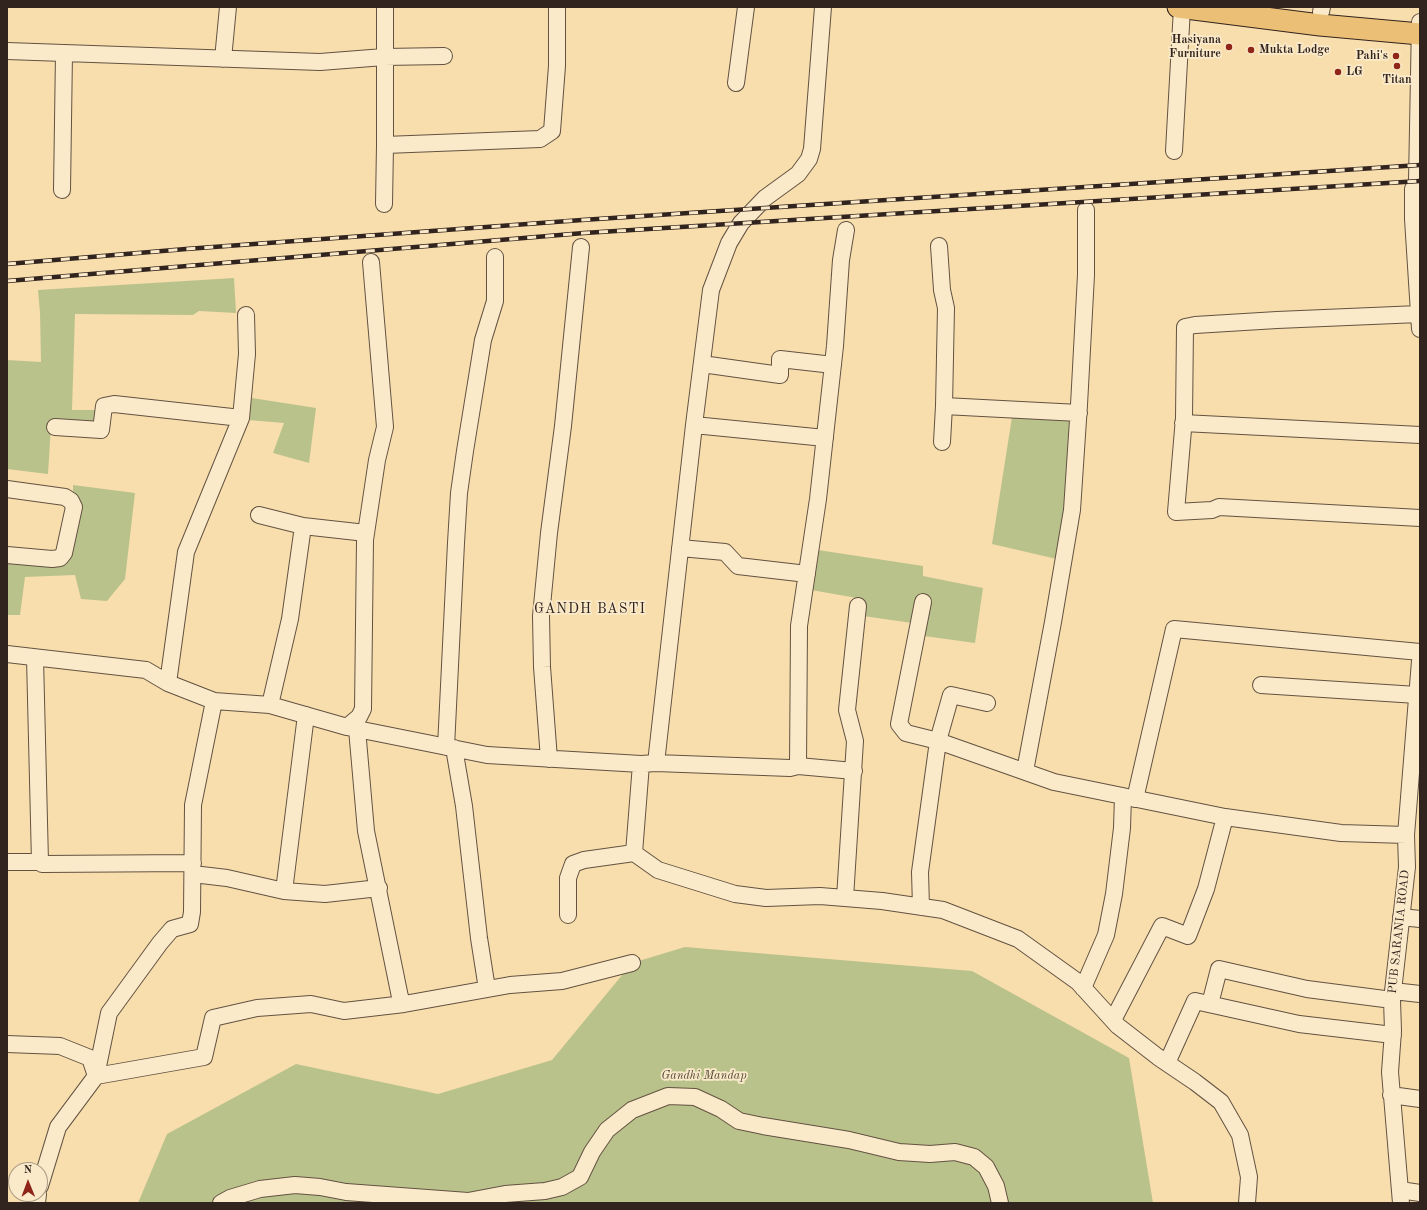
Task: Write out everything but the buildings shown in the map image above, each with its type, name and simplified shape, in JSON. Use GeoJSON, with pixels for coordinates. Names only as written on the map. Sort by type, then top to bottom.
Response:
{"type":"FeatureCollection","features":[{"type":"Feature","properties":{"kind":"main road"},"geometry":{"type":"LineString","coordinates":[[1285,7],[1321,10],[1420,28]]}},
{"type":"Feature","properties":{"kind":"main road"},"geometry":{"type":"LineString","coordinates":[[1180,8],[1320,25],[1420,28]]}},
{"type":"Feature","properties":{"kind":"street"},"geometry":{"type":"LineString","coordinates":[[223,59],[228,7]]}},
{"type":"Feature","properties":{"kind":"street"},"geometry":{"type":"LineString","coordinates":[[384,204],[386,145],[384,57],[385,7]]}},
{"type":"Feature","properties":{"kind":"street"},"geometry":{"type":"LineString","coordinates":[[386,145],[540,139],[552,131],[557,66],[557,7]]}},
{"type":"Feature","properties":{"kind":"street"},"geometry":{"type":"LineString","coordinates":[[736,83],[746,7]]}},
{"type":"Feature","properties":{"kind":"street"},"geometry":{"type":"LineString","coordinates":[[634,853],[680,548],[711,290],[728,243],[742,223],[765,198],[798,174],[809,159],[812,149],[823,7]]}},
{"type":"Feature","properties":{"kind":"street"},"geometry":{"type":"LineString","coordinates":[[1174,151],[1180,8]]}},
{"type":"Feature","properties":{"kind":"street"},"geometry":{"type":"LineString","coordinates":[[1420,28],[1417,181],[1413,189],[1413,219],[1420,322],[1262,321],[1194,325],[1185,327],[1183,423],[1176,512],[1212,510],[1219,507],[1420,518]]}},
{"type":"Feature","properties":{"kind":"street"},"geometry":{"type":"LineString","coordinates":[[7,51],[320,62],[384,57],[444,56]]}},
{"type":"Feature","properties":{"kind":"street"},"geometry":{"type":"LineString","coordinates":[[62,190],[64,53]]}},
{"type":"Feature","properties":{"kind":"street"},"geometry":{"type":"LineString","coordinates":[[1024,771],[1053,622],[1072,510],[1079,413],[1086,275],[1086,210]]}},
{"type":"Feature","properties":{"kind":"street"},"geometry":{"type":"LineString","coordinates":[[798,766],[799,626],[818,499],[833,365],[841,260],[846,230]]}},
{"type":"Feature","properties":{"kind":"street"},"geometry":{"type":"LineString","coordinates":[[939,246],[942,290],[946,308],[942,442]]}},
{"type":"Feature","properties":{"kind":"street"},"geometry":{"type":"LineString","coordinates":[[549,759],[542,667],[541,616],[549,533],[563,426],[581,247]]}},
{"type":"Feature","properties":{"kind":"street"},"geometry":{"type":"LineString","coordinates":[[487,989],[479,938],[464,806],[450,748],[456,543],[459,493],[464,451],[483,340],[495,301],[495,257]]}},
{"type":"Feature","properties":{"kind":"street"},"geometry":{"type":"LineString","coordinates":[[371,262],[385,427],[377,460],[366,533],[363,709],[352,728],[366,831],[379,888],[400,997],[404,1004]]}},
{"type":"Feature","properties":{"kind":"street"},"geometry":{"type":"LineString","coordinates":[[168,683],[186,552],[241,418],[247,354],[246,315]]}},
{"type":"Feature","properties":{"kind":"street"},"geometry":{"type":"LineString","coordinates":[[702,364],[780,375],[780,359],[833,365]]}},
{"type":"Feature","properties":{"kind":"street"},"geometry":{"type":"LineString","coordinates":[[55,427],[101,430],[104,406],[114,404],[241,418]]}},
{"type":"Feature","properties":{"kind":"street"},"geometry":{"type":"LineString","coordinates":[[944,406],[1079,413]]}},
{"type":"Feature","properties":{"kind":"street"},"geometry":{"type":"LineString","coordinates":[[1183,423],[1420,435]]}},
{"type":"Feature","properties":{"kind":"street"},"geometry":{"type":"LineString","coordinates":[[694,425],[825,438]]}},
{"type":"Feature","properties":{"kind":"street"},"geometry":{"type":"LineString","coordinates":[[7,489],[65,497],[71,501],[74,507],[64,553],[60,558],[52,559],[7,555]]}},
{"type":"Feature","properties":{"kind":"street"},"geometry":{"type":"LineString","coordinates":[[259,515],[303,526],[366,533]]}},
{"type":"Feature","properties":{"kind":"street"},"geometry":{"type":"LineString","coordinates":[[270,705],[290,619],[303,526]]}},
{"type":"Feature","properties":{"kind":"street"},"geometry":{"type":"LineString","coordinates":[[680,548],[725,552],[738,566],[807,574]]}},
{"type":"Feature","properties":{"kind":"street"},"geometry":{"type":"LineString","coordinates":[[923,602],[899,724],[906,733],[938,741],[1054,782],[1225,817],[1341,833],[1411,828]]}},
{"type":"Feature","properties":{"kind":"street"},"geometry":{"type":"LineString","coordinates":[[845,898],[855,741],[847,710],[858,606]]}},
{"type":"Feature","properties":{"kind":"street"},"geometry":{"type":"LineString","coordinates":[[1083,988],[1106,934],[1114,894],[1122,828],[1174,629],[1420,652]]}},
{"type":"Feature","properties":{"kind":"street"},"geometry":{"type":"LineString","coordinates":[[7,654],[146,670],[168,683],[214,700],[270,705],[352,728],[487,755],[648,764],[790,768],[798,766],[854,772]]}},
{"type":"Feature","properties":{"kind":"street"},"geometry":{"type":"LineString","coordinates":[[35,658],[40,862]]}},
{"type":"Feature","properties":{"kind":"street","name":"PUB SARANIA ROAD"},"geometry":{"type":"LineString","coordinates":[[1400,1197],[1390,1072],[1393,1034],[1392,996],[1411,828],[1420,661]]}},
{"type":"Feature","properties":{"kind":"street"},"geometry":{"type":"LineString","coordinates":[[1261,686],[1417,695]]}},
{"type":"Feature","properties":{"kind":"street"},"geometry":{"type":"LineString","coordinates":[[921,907],[920,872],[938,741],[951,695],[987,703]]}},
{"type":"Feature","properties":{"kind":"street"},"geometry":{"type":"LineString","coordinates":[[47,1162],[58,1127],[96,1076],[109,1013],[172,929],[190,924],[192,912],[193,806],[214,700]]}},
{"type":"Feature","properties":{"kind":"street"},"geometry":{"type":"LineString","coordinates":[[284,891],[306,715]]}},
{"type":"Feature","properties":{"kind":"street"},"geometry":{"type":"LineString","coordinates":[[1113,1020],[1162,926],[1188,936],[1206,889],[1225,817]]}},
{"type":"Feature","properties":{"kind":"street"},"geometry":{"type":"LineString","coordinates":[[568,915],[568,878],[573,864],[584,860],[634,853],[658,870],[735,894],[766,898],[820,896],[882,901],[943,910],[1018,939],[1078,982],[1118,1026],[1221,1102],[1240,1135],[1249,1177],[1251,1203]]}},
{"type":"Feature","properties":{"kind":"street"},"geometry":{"type":"LineString","coordinates":[[7,862],[40,862],[42,864],[193,869],[284,891],[325,894],[379,888]]}},
{"type":"Feature","properties":{"kind":"street"},"geometry":{"type":"LineString","coordinates":[[1401,917],[1420,919]]}},
{"type":"Feature","properties":{"kind":"street"},"geometry":{"type":"LineString","coordinates":[[96,1076],[204,1057],[213,1018],[257,1008],[311,1004],[344,1011],[404,1004],[510,985],[562,981],[632,963]]}},
{"type":"Feature","properties":{"kind":"street"},"geometry":{"type":"LineString","coordinates":[[1210,1004],[1219,970],[1306,989],[1392,996],[1420,994]]}},
{"type":"Feature","properties":{"kind":"street"},"geometry":{"type":"LineString","coordinates":[[1167,1063],[1195,1001],[1299,1024],[1393,1034]]}},
{"type":"Feature","properties":{"kind":"street"},"geometry":{"type":"LineString","coordinates":[[7,1044],[60,1046],[90,1058],[96,1076]]}},
{"type":"Feature","properties":{"kind":"street"},"geometry":{"type":"LineString","coordinates":[[1391,1095],[1420,1099]]}},
{"type":"Feature","properties":{"kind":"street"},"geometry":{"type":"LineString","coordinates":[[221,1203],[230,1198],[260,1189],[295,1186],[320,1187],[346,1192],[468,1201],[505,1194],[546,1191],[562,1187],[580,1177],[592,1152],[607,1130],[632,1110],[668,1096],[695,1097],[721,1109],[739,1121],[763,1126],[850,1140],[899,1152],[930,1154],[955,1152],[974,1157],[986,1166],[996,1186],[1000,1203]]}},
{"type":"Feature","properties":{"kind":"street"},"geometry":{"type":"LineString","coordinates":[[1400,1197],[1420,1193]]}},
{"type":"Feature","properties":{"kind":"green space"},"geometry":{"type":"Polygon","coordinates":[[[234,278],[236,313],[199,311],[193,315],[75,314],[72,410],[95,410],[94,429],[51,426],[48,474],[7,469],[7,360],[41,362],[38,290],[234,278]]]}},
{"type":"Feature","properties":{"kind":"green space"},"geometry":{"type":"Polygon","coordinates":[[[252,398],[316,408],[309,463],[273,453],[284,423],[248,420],[252,398]]]}},
{"type":"Feature","properties":{"kind":"green space"},"geometry":{"type":"Polygon","coordinates":[[[1012,417],[1076,421],[1061,560],[992,544],[1012,417]]]}},
{"type":"Feature","properties":{"kind":"green space"},"geometry":{"type":"Polygon","coordinates":[[[73,485],[135,493],[125,579],[107,601],[81,599],[75,575],[25,577],[20,615],[7,615],[7,556],[60,559],[73,499],[73,485]]]}},
{"type":"Feature","properties":{"kind":"green space"},"geometry":{"type":"Polygon","coordinates":[[[818,550],[923,566],[923,576],[983,588],[975,643],[924,636],[912,623],[856,615],[857,598],[811,590],[818,550]]]}},
{"type":"Feature","properties":{"kind":"green space","name":"Gandhi Mandap"},"geometry":{"type":"Polygon","coordinates":[[[685,947],[972,971],[1129,1058],[1153,1203],[138,1203],[167,1134],[296,1064],[438,1094],[552,1060],[632,963],[685,947]]]}},
{"type":"Feature","properties":{"kind":"railway"},"geometry":{"type":"LineString","coordinates":[[7,264],[186,249],[582,220],[1420,165]]}},
{"type":"Feature","properties":{"kind":"railway"},"geometry":{"type":"LineString","coordinates":[[7,281],[584,233],[1420,181]]}},
{"type":"Feature","properties":{"kind":"place","name":"Hasiyana Furniture"},"geometry":{"type":"Point","coordinates":[1229,47]}},
{"type":"Feature","properties":{"kind":"place","name":"Mukta Lodge"},"geometry":{"type":"Point","coordinates":[1251,50]}},
{"type":"Feature","properties":{"kind":"place","name":"Pahi's"},"geometry":{"type":"Point","coordinates":[1396,56]}},
{"type":"Feature","properties":{"kind":"place","name":"Titan"},"geometry":{"type":"Point","coordinates":[1397,66]}},
{"type":"Feature","properties":{"kind":"place","name":"LG"},"geometry":{"type":"Point","coordinates":[1338,72]}},
{"type":"Feature","properties":{"kind":"district","name":"GANDH BASTI"},"geometry":{"type":"Point","coordinates":[590,609]}}]}
